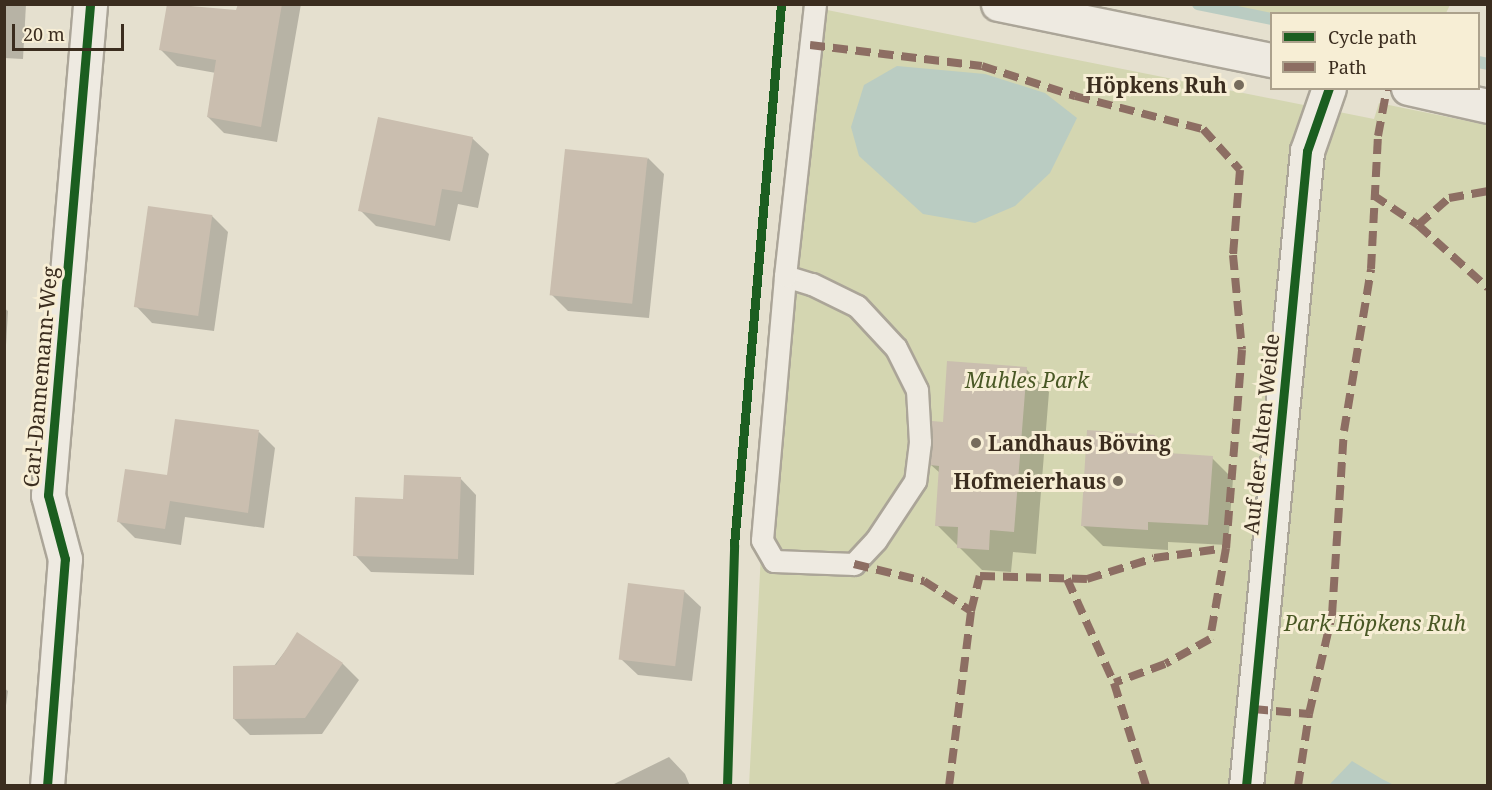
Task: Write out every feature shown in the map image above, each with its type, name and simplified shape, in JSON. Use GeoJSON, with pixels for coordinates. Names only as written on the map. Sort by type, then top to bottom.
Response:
{"type":"FeatureCollection","features":[{"type":"Feature","properties":{"kind":"street","name":"Carl-Dannemann-Weg"},"geometry":{"type":"LineString","coordinates":[[47,786],[65,559],[48,495],[90,4]]}},
{"type":"Feature","properties":{"kind":"street"},"geometry":{"type":"LineString","coordinates":[[998,4],[1270,60]]}},
{"type":"Feature","properties":{"kind":"street","name":"Auf der Alten Weide"},"geometry":{"type":"LineString","coordinates":[[1246,786],[1307,151],[1328,90]]}},
{"type":"Feature","properties":{"kind":"street"},"geometry":{"type":"LineString","coordinates":[[1417,90],[1488,106]]}},
{"type":"Feature","properties":{"kind":"lane"},"geometry":{"type":"LineString","coordinates":[[785,276],[813,284],[857,306],[896,348],[917,390],[920,442],[915,481],[876,540],[854,564],[774,561],[762,540],[785,276],[815,4]]}},
{"type":"Feature","properties":{"kind":"green space"},"geometry":{"type":"Polygon","coordinates":[[[1450,4],[1446,12],[1270,12],[1270,18],[1228,5],[1450,4]]]}},
{"type":"Feature","properties":{"kind":"green space","name":"Muhles Park"},"geometry":{"type":"Polygon","coordinates":[[[807,6],[1374,119],[1379,103],[1487,125],[1487,785],[749,786],[770,379],[807,6]]]}},
{"type":"Feature","properties":{"kind":"shaded area"},"geometry":{"type":"Polygon","coordinates":[[[897,66],[985,74],[1045,93],[1077,118],[1050,173],[1015,206],[975,223],[923,214],[859,156],[851,127],[864,85],[897,66]]]}},
{"type":"Feature","properties":{"kind":"shaded area"},"geometry":{"type":"Polygon","coordinates":[[[1352,761],[1382,779],[1394,785],[1329,785],[1352,761]]]}},
{"type":"Feature","properties":{"kind":"building"},"geometry":{"type":"Polygon","coordinates":[[[167,4],[236,10],[238,4],[282,4],[261,127],[207,117],[216,60],[159,50],[167,4]]]}},
{"type":"Feature","properties":{"kind":"building"},"geometry":{"type":"Polygon","coordinates":[[[378,117],[473,137],[462,192],[442,189],[435,226],[358,211],[378,117]]]}},
{"type":"Feature","properties":{"kind":"building"},"geometry":{"type":"Polygon","coordinates":[[[565,149],[648,158],[632,304],[550,295],[565,149]]]}},
{"type":"Feature","properties":{"kind":"building"},"geometry":{"type":"Polygon","coordinates":[[[148,206],[212,215],[198,316],[134,307],[148,206]]]}},
{"type":"Feature","properties":{"kind":"building","name":"Landhaus Böving"},"geometry":{"type":"Polygon","coordinates":[[[947,361],[1027,367],[1014,532],[990,530],[989,550],[957,548],[958,527],[935,526],[939,466],[930,465],[932,421],[943,422],[947,361]]]}},
{"type":"Feature","properties":{"kind":"building"},"geometry":{"type":"Polygon","coordinates":[[[175,419],[259,430],[248,513],[170,501],[165,529],[117,522],[125,469],[167,475],[175,419]]]}},
{"type":"Feature","properties":{"kind":"building","name":"Hofmeierhaus"},"geometry":{"type":"Polygon","coordinates":[[[1087,430],[1155,435],[1153,452],[1213,456],[1208,525],[1148,522],[1148,530],[1081,526],[1087,430]]]}},
{"type":"Feature","properties":{"kind":"building"},"geometry":{"type":"Polygon","coordinates":[[[404,475],[461,477],[458,559],[353,556],[355,497],[403,499],[404,475]]]}},
{"type":"Feature","properties":{"kind":"building"},"geometry":{"type":"Polygon","coordinates":[[[628,583],[685,590],[675,666],[619,659],[628,583]]]}},
{"type":"Feature","properties":{"kind":"building"},"geometry":{"type":"Polygon","coordinates":[[[297,632],[343,663],[305,718],[233,719],[233,666],[276,665],[297,632]]]}},
{"type":"Feature","properties":{"kind":"waterway"},"geometry":{"type":"LineString","coordinates":[[1198,4],[1270,19]]}},
{"type":"Feature","properties":{"kind":"waterway"},"geometry":{"type":"LineString","coordinates":[[1480,62],[1488,64]]}},
{"type":"Feature","properties":{"kind":"marked path"},"geometry":{"type":"LineString","coordinates":[[810,45],[982,66],[1075,96],[1203,129],[1240,170],[1233,255],[1242,350],[1226,548],[1210,639],[1165,664],[1114,683]]}},
{"type":"Feature","properties":{"kind":"marked path"},"geometry":{"type":"LineString","coordinates":[[1298,786],[1309,714],[1332,615],[1344,431],[1371,269],[1378,136],[1387,90]]}},
{"type":"Feature","properties":{"kind":"marked path"},"geometry":{"type":"LineString","coordinates":[[1418,225],[1449,198],[1488,191]]}},
{"type":"Feature","properties":{"kind":"marked path"},"geometry":{"type":"LineString","coordinates":[[1373,195],[1418,225],[1488,288]]}},
{"type":"Feature","properties":{"kind":"marked path"},"geometry":{"type":"LineString","coordinates":[[949,786],[971,611],[980,576],[1087,579],[1154,558],[1226,548]]}},
{"type":"Feature","properties":{"kind":"marked path"},"geometry":{"type":"LineString","coordinates":[[854,564],[924,581],[971,611]]}},
{"type":"Feature","properties":{"kind":"marked path"},"geometry":{"type":"LineString","coordinates":[[1067,579],[1114,683],[1146,786]]}},
{"type":"Feature","properties":{"kind":"marked path"},"geometry":{"type":"LineString","coordinates":[[1253,709],[1309,714]]}},
{"type":"Feature","properties":{"kind":"cycle path"},"geometry":{"type":"LineString","coordinates":[[47,786],[65,559],[48,495],[90,4]]}},
{"type":"Feature","properties":{"kind":"cycle path"},"geometry":{"type":"LineString","coordinates":[[727,786],[734,545],[781,4]]}},
{"type":"Feature","properties":{"kind":"cycle path"},"geometry":{"type":"LineString","coordinates":[[1246,786],[1307,151],[1328,90]]}},
{"type":"Feature","properties":{"kind":"place","name":"Höpkens Ruh"},"geometry":{"type":"Point","coordinates":[1239,85]}},
{"type":"Feature","properties":{"kind":"place","name":"Landhaus Böving"},"geometry":{"type":"Point","coordinates":[976,443]}},
{"type":"Feature","properties":{"kind":"place","name":"Hofmeierhaus"},"geometry":{"type":"Point","coordinates":[1118,481]}},
{"type":"Feature","properties":{"kind":"park label","name":"Park Höpkens Ruh"},"geometry":{"type":"Point","coordinates":[1375,623]}}]}
